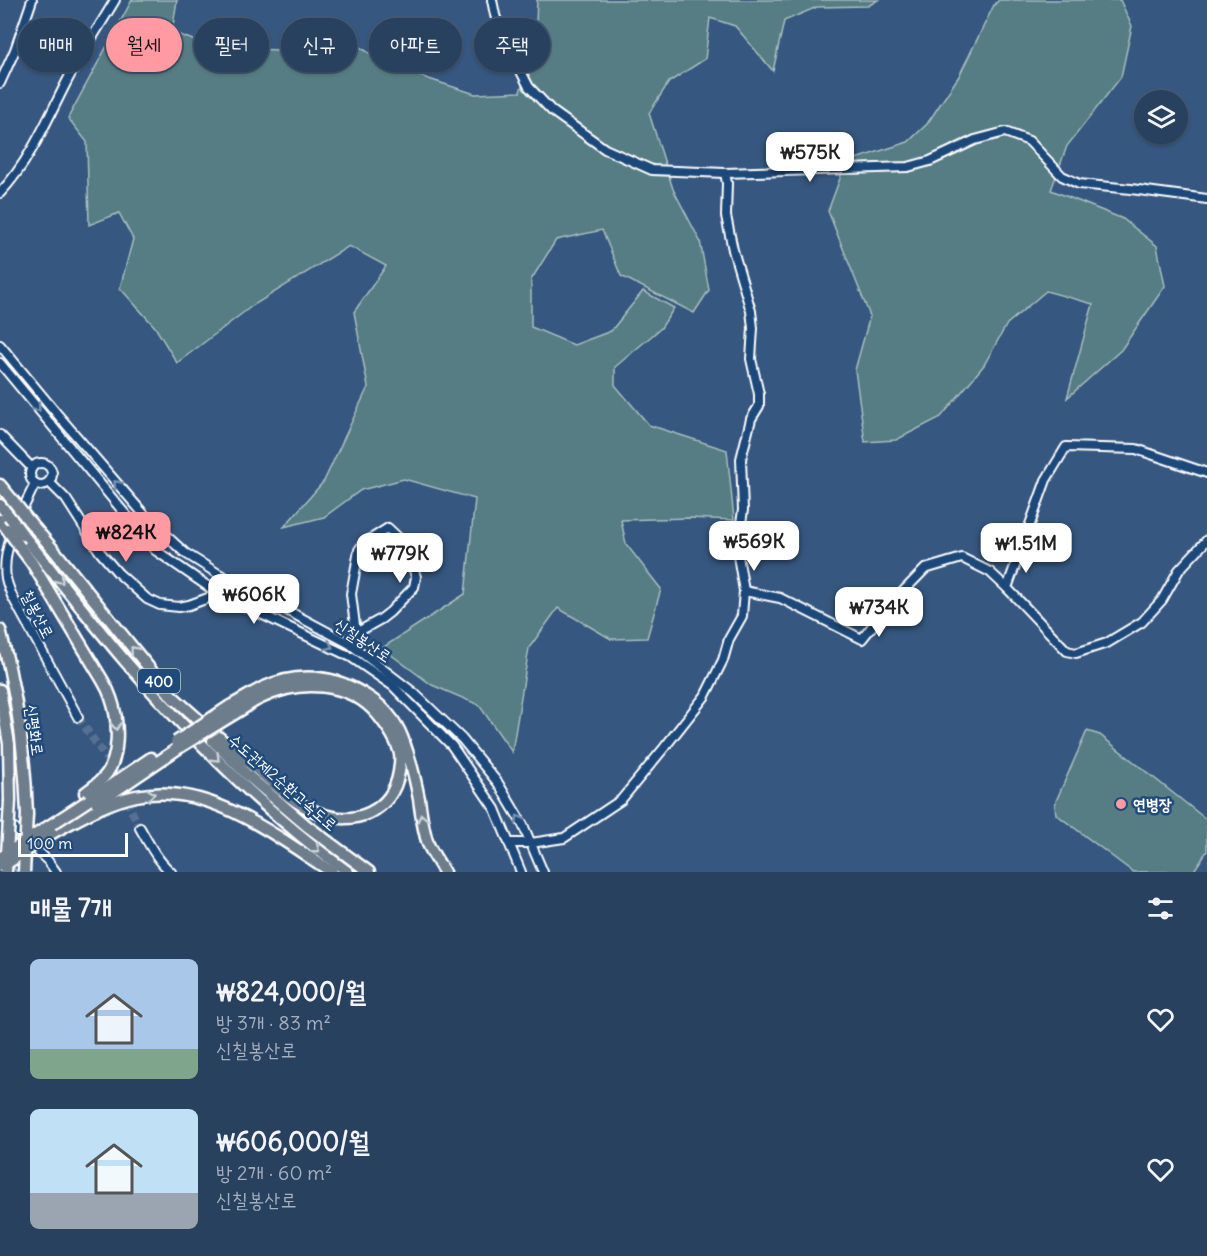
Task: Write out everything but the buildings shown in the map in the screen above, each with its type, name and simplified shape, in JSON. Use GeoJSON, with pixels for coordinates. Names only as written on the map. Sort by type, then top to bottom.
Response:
{"type":"FeatureCollection","features":[{"type":"Feature","properties":{"kind":"highway","name":"수도권제2순환고속도로"},"geometry":{"type":"LineString","coordinates":[[0,485],[189,717],[246,774],[307,826],[369,872]]}},
{"type":"Feature","properties":{"kind":"highway","name":"수도권제2순환고속도로"},"geometry":{"type":"LineString","coordinates":[[0,504],[5,521],[23,535],[126,662],[215,759],[286,824],[319,852],[348,872]]}},
{"type":"Feature","properties":{"kind":"highway"},"geometry":{"type":"LineString","coordinates":[[0,868],[52,833],[91,802],[113,760],[117,738],[117,724],[111,696],[32,562],[5,521]]}},
{"type":"Feature","properties":{"kind":"highway","name":"신평화로"},"geometry":{"type":"LineString","coordinates":[[0,630],[12,676],[26,773],[27,814],[24,872]]}},
{"type":"Feature","properties":{"kind":"highway"},"geometry":{"type":"LineString","coordinates":[[0,858],[91,802],[265,687],[291,679],[311,677],[327,678],[355,688],[384,709],[395,721],[416,785],[428,843],[444,872]]}},
{"type":"Feature","properties":{"kind":"highway"},"geometry":{"type":"LineString","coordinates":[[171,695],[291,799],[321,814],[336,817],[360,817],[386,801],[396,784],[400,753],[393,736],[372,708],[348,693],[318,685],[299,686],[277,691],[232,710]]}},
{"type":"Feature","properties":{"kind":"highway","name":"신평화로"},"geometry":{"type":"LineString","coordinates":[[0,690],[9,744],[10,801],[6,872]]}},
{"type":"Feature","properties":{"kind":"highway"},"geometry":{"type":"LineString","coordinates":[[91,802],[154,793],[170,793],[204,800],[240,815],[332,872]]}},
{"type":"Feature","properties":{"kind":"street"},"geometry":{"type":"LineString","coordinates":[[0,83],[15,50],[32,0]]}},
{"type":"Feature","properties":{"kind":"street"},"geometry":{"type":"LineString","coordinates":[[0,193],[16,173],[115,0]]}},
{"type":"Feature","properties":{"kind":"street"},"geometry":{"type":"LineString","coordinates":[[492,0],[501,33],[529,87],[552,111],[605,149],[652,170],[725,173],[908,167],[930,161],[975,141],[1005,132],[1029,141],[1062,176],[1079,184],[1207,199]]}},
{"type":"Feature","properties":{"kind":"street"},"geometry":{"type":"LineString","coordinates":[[509,843],[531,843],[564,838],[621,800],[705,696],[723,660],[729,639],[742,616],[744,591],[737,550],[743,510],[741,459],[751,419],[759,406],[759,394],[751,359],[753,328],[751,311],[733,250],[726,216],[725,173]]}},
{"type":"Feature","properties":{"kind":"street","name":"신칠봉산로"},"geometry":{"type":"LineString","coordinates":[[0,345],[148,519],[185,553],[349,643],[414,693],[462,738],[498,783],[523,825],[543,872]]}},
{"type":"Feature","properties":{"kind":"street","name":"신칠봉산로"},"geometry":{"type":"LineString","coordinates":[[0,363],[155,550],[219,594],[351,657],[393,686],[452,746],[495,809],[521,872]]}},
{"type":"Feature","properties":{"kind":"street"},"geometry":{"type":"LineString","coordinates":[[0,435],[32,468]]}},
{"type":"Feature","properties":{"kind":"street"},"geometry":{"type":"LineString","coordinates":[[1007,588],[1046,480],[1066,447],[1136,449],[1207,473]]}},
{"type":"Feature","properties":{"kind":"street"},"geometry":{"type":"LineString","coordinates":[[38,464],[48,466],[51,472],[49,482],[42,485],[32,482],[30,475],[32,468],[38,464]]}},
{"type":"Feature","properties":{"kind":"street"},"geometry":{"type":"LineString","coordinates":[[49,482],[66,500],[100,552],[118,573],[147,599],[160,605],[178,607],[189,605],[219,594],[231,580]]}},
{"type":"Feature","properties":{"kind":"street","name":"칠봉산로"},"geometry":{"type":"LineString","coordinates":[[35,484],[13,531],[7,557],[6,577],[12,596],[78,717]]}},
{"type":"Feature","properties":{"kind":"street"},"geometry":{"type":"LineString","coordinates":[[356,633],[351,594],[360,547],[388,528],[407,546],[435,562]]}},
{"type":"Feature","properties":{"kind":"street"},"geometry":{"type":"LineString","coordinates":[[744,591],[780,598],[862,639],[886,609],[925,569],[962,558],[990,572],[1067,651],[1076,653],[1107,643],[1142,622],[1162,600],[1179,570],[1207,540]]}},
{"type":"Feature","properties":{"kind":"street"},"geometry":{"type":"LineString","coordinates":[[349,643],[356,633],[381,619],[414,587],[416,577],[407,546]]}},
{"type":"Feature","properties":{"kind":"street"},"geometry":{"type":"LineString","coordinates":[[0,815],[48,861],[56,872]]}},
{"type":"Feature","properties":{"kind":"street"},"geometry":{"type":"LineString","coordinates":[[140,828],[154,852],[171,872]]}},
{"type":"Feature","properties":{"kind":"green space"},"geometry":{"type":"Polygon","coordinates":[[[132,0],[177,0],[174,18],[122,18],[132,0]]]}},
{"type":"Feature","properties":{"kind":"green space"},"geometry":{"type":"Polygon","coordinates":[[[537,0],[878,0],[868,6],[817,7],[784,21],[773,71],[735,26],[710,18],[705,59],[669,82],[649,113],[673,189],[700,241],[709,290],[694,313],[621,276],[602,230],[556,240],[531,280],[531,327],[574,345],[611,331],[643,291],[674,308],[661,328],[615,367],[615,385],[649,425],[727,450],[734,520],[688,518],[621,520],[626,544],[661,589],[647,638],[611,639],[558,608],[529,648],[512,752],[479,705],[432,685],[382,648],[465,594],[475,499],[404,479],[361,490],[324,517],[284,527],[324,481],[368,387],[354,312],[386,266],[349,246],[252,306],[177,363],[155,327],[120,288],[133,239],[119,213],[89,225],[87,142],[68,118],[106,48],[106,72],[182,72],[182,36],[194,40],[194,72],[269,72],[269,50],[281,50],[281,72],[357,72],[357,45],[369,53],[369,72],[407,72],[475,94],[520,92],[526,72],[550,72],[550,18],[536,18],[537,0]]]}},
{"type":"Feature","properties":{"kind":"green space"},"geometry":{"type":"Polygon","coordinates":[[[999,0],[1120,0],[1132,26],[1121,77],[1067,146],[1051,190],[1123,219],[1157,246],[1165,286],[1121,350],[1067,398],[1093,304],[1046,291],[1007,324],[984,365],[941,417],[896,440],[865,442],[855,370],[870,316],[828,211],[846,162],[908,142],[927,124],[959,76],[994,5],[999,0]]]}},
{"type":"Feature","properties":{"kind":"green space","name":"연병장"},"geometry":{"type":"Polygon","coordinates":[[[1087,731],[1100,735],[1207,820],[1207,851],[1193,872],[1133,872],[1056,814],[1056,801],[1087,731]]]}},
{"type":"Feature","properties":{"kind":"waterway"},"geometry":{"type":"LineString","coordinates":[[11,865],[17,872]]}},
{"type":"Feature","properties":{"kind":"tunnel"},"geometry":{"type":"LineString","coordinates":[[78,717],[104,755],[140,828]]}},
{"type":"Feature","properties":{"kind":"place","name":"연병장"},"geometry":{"type":"Point","coordinates":[1121,804]}}]}
